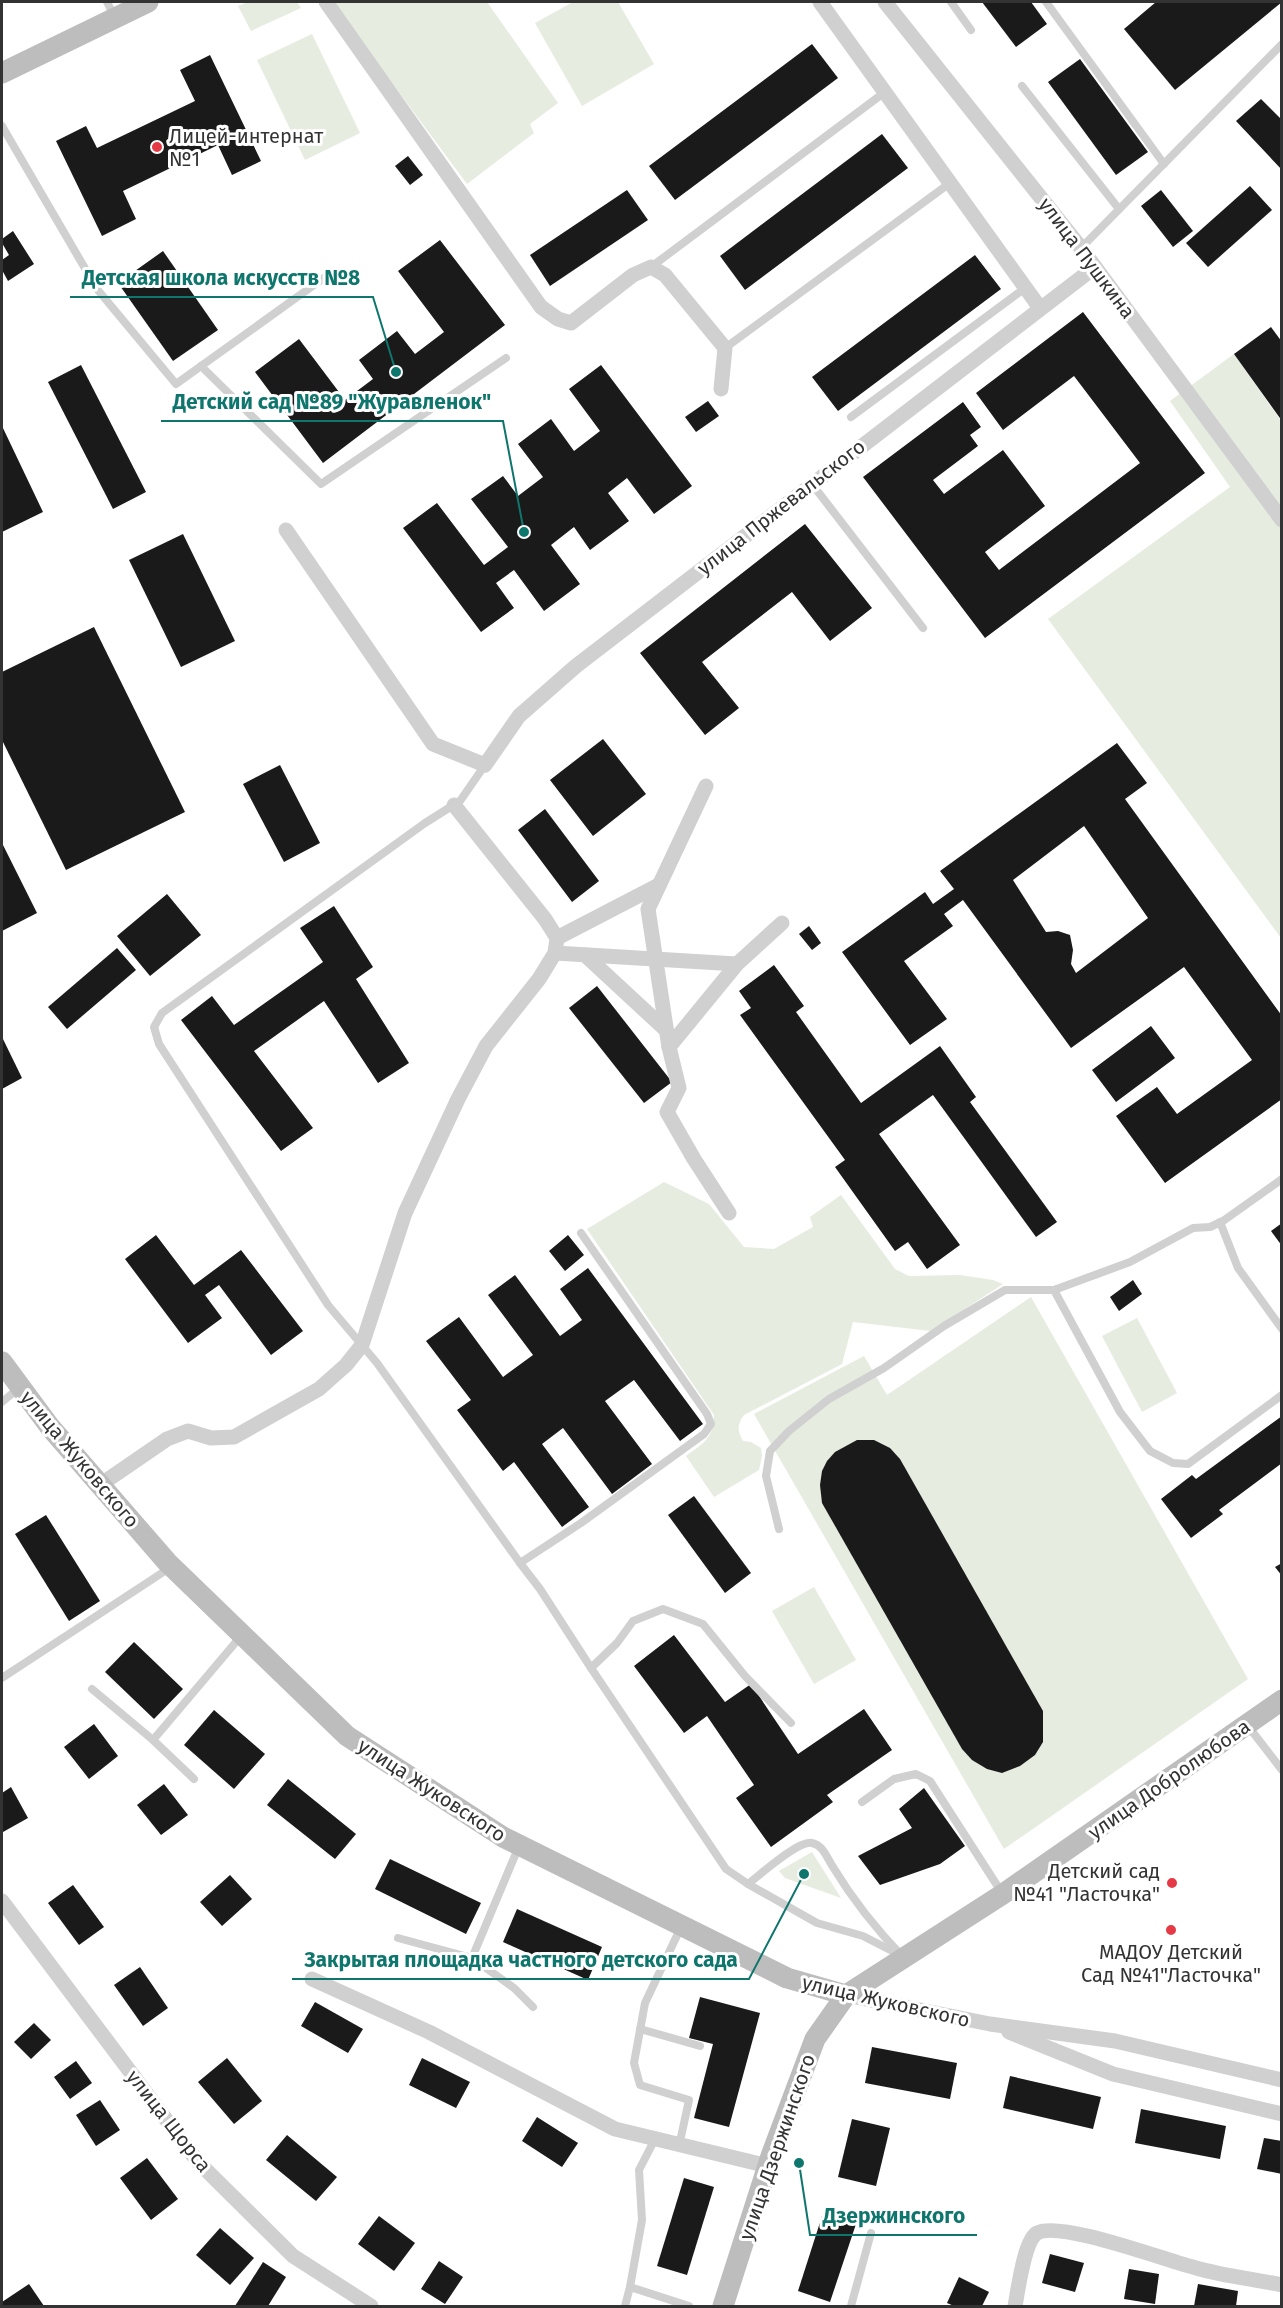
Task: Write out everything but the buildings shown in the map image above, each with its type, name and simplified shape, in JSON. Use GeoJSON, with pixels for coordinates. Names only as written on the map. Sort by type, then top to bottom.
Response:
{"type":"FeatureCollection","features":[{"type":"Feature","properties":{"kind":"street"},"geometry":{"type":"LineString","coordinates":[[2,73],[111,10],[148,2]]}},
{"type":"Feature","properties":{"kind":"street"},"geometry":{"type":"LineString","coordinates":[[326,2],[541,307],[558,319],[570,323],[633,275],[651,267],[665,275],[724,348],[721,389]]}},
{"type":"Feature","properties":{"kind":"street"},"geometry":{"type":"LineString","coordinates":[[820,2],[1040,308]]}},
{"type":"Feature","properties":{"kind":"street","name":"улица Пушкина"},"geometry":{"type":"LineString","coordinates":[[885,2],[1081,248],[1281,519]]}},
{"type":"Feature","properties":{"kind":"street","name":"улица Пржевальского"},"geometry":{"type":"LineString","coordinates":[[484,765],[519,716],[576,666],[1095,267]]}},
{"type":"Feature","properties":{"kind":"street"},"geometry":{"type":"LineString","coordinates":[[286,530],[433,744],[484,765]]}},
{"type":"Feature","properties":{"kind":"street"},"geometry":{"type":"LineString","coordinates":[[706,786],[648,909],[666,1030],[679,1088],[667,1112],[694,1160],[729,1213]]}},
{"type":"Feature","properties":{"kind":"street"},"geometry":{"type":"LineString","coordinates":[[454,805],[545,919],[556,946]]}},
{"type":"Feature","properties":{"kind":"street"},"geometry":{"type":"LineString","coordinates":[[100,1485],[167,1439],[188,1431],[211,1438],[234,1437],[319,1389],[346,1365],[362,1345],[405,1213],[458,1099],[486,1046],[539,979],[556,946],[659,885]]}},
{"type":"Feature","properties":{"kind":"street"},"geometry":{"type":"LineString","coordinates":[[669,1047],[738,964],[782,923]]}},
{"type":"Feature","properties":{"kind":"street"},"geometry":{"type":"LineString","coordinates":[[556,946],[585,955],[738,964]]}},
{"type":"Feature","properties":{"kind":"street"},"geometry":{"type":"LineString","coordinates":[[585,955],[666,1030]]}},
{"type":"Feature","properties":{"kind":"street","name":"улица Жуковского"},"geometry":{"type":"LineString","coordinates":[[2,1362],[50,1427],[172,1567],[347,1736],[503,1837],[787,1978],[846,1995],[990,2024],[1115,2041],[1281,2080]]}},
{"type":"Feature","properties":{"kind":"street","name":"улица Добролюбова"},"geometry":{"type":"LineString","coordinates":[[846,1995],[1003,1894],[1281,1700]]}},
{"type":"Feature","properties":{"kind":"street","name":"улица Щорса"},"geometry":{"type":"LineString","coordinates":[[2,1901],[198,2162],[293,2256],[371,2307]]}},
{"type":"Feature","properties":{"kind":"street"},"geometry":{"type":"LineString","coordinates":[[312,1979],[429,2032],[615,2129],[768,2166]]}},
{"type":"Feature","properties":{"kind":"street","name":"улица Дзержинского"},"geometry":{"type":"LineString","coordinates":[[723,2307],[768,2166],[815,2039],[846,1995]]}},
{"type":"Feature","properties":{"kind":"street","name":"улица Жуковского"},"geometry":{"type":"LineString","coordinates":[[990,2024],[1113,2074],[1281,2114]]}},
{"type":"Feature","properties":{"kind":"street"},"geometry":{"type":"LineString","coordinates":[[1015,2307],[1029,2242],[1036,2234],[1049,2230],[1085,2235],[1198,2269],[1281,2285]]}},
{"type":"Feature","properties":{"kind":"lane"},"geometry":{"type":"LineString","coordinates":[[951,2],[971,30]]}},
{"type":"Feature","properties":{"kind":"lane"},"geometry":{"type":"LineString","coordinates":[[1046,2],[1164,164]]}},
{"type":"Feature","properties":{"kind":"lane"},"geometry":{"type":"LineString","coordinates":[[1081,248],[1281,44]]}},
{"type":"Feature","properties":{"kind":"lane"},"geometry":{"type":"LineString","coordinates":[[1022,86],[1119,209]]}},
{"type":"Feature","properties":{"kind":"lane"},"geometry":{"type":"LineString","coordinates":[[651,267],[885,92]]}},
{"type":"Feature","properties":{"kind":"lane"},"geometry":{"type":"LineString","coordinates":[[2,126],[97,290],[176,384],[332,272]]}},
{"type":"Feature","properties":{"kind":"lane"},"geometry":{"type":"LineString","coordinates":[[724,348],[950,183]]}},
{"type":"Feature","properties":{"kind":"lane"},"geometry":{"type":"LineString","coordinates":[[851,417],[1025,288]]}},
{"type":"Feature","properties":{"kind":"lane"},"geometry":{"type":"LineString","coordinates":[[201,366],[321,484],[506,358]]}},
{"type":"Feature","properties":{"kind":"lane"},"geometry":{"type":"LineString","coordinates":[[812,484],[923,628]]}},
{"type":"Feature","properties":{"kind":"lane"},"geometry":{"type":"LineString","coordinates":[[484,765],[460,801],[424,823],[162,1013],[154,1027],[159,1044],[328,1305],[377,1363],[540,1589],[726,1869],[817,1923],[863,1936],[904,1958]]}},
{"type":"Feature","properties":{"kind":"lane"},"geometry":{"type":"LineString","coordinates":[[779,1529],[766,1476],[770,1451],[789,1431],[829,1400],[884,1368],[944,1326],[1005,1290],[1054,1290],[1130,1262],[1193,1228],[1204,1228],[1220,1222],[1281,1179]]}},
{"type":"Feature","properties":{"kind":"lane"},"geometry":{"type":"LineString","coordinates":[[1220,1222],[1238,1268],[1281,1329]]}},
{"type":"Feature","properties":{"kind":"lane"},"geometry":{"type":"LineString","coordinates":[[520,1563],[581,1523],[695,1441],[711,1424],[707,1414],[580,1233]]}},
{"type":"Feature","properties":{"kind":"lane"},"geometry":{"type":"LineString","coordinates":[[1054,1290],[1120,1412],[1150,1451],[1173,1463],[1188,1464],[1281,1395]]}},
{"type":"Feature","properties":{"kind":"lane"},"geometry":{"type":"LineString","coordinates":[[2,1402],[20,1387]]}},
{"type":"Feature","properties":{"kind":"lane"},"geometry":{"type":"LineString","coordinates":[[2,1678],[172,1567]]}},
{"type":"Feature","properties":{"kind":"lane"},"geometry":{"type":"LineString","coordinates":[[591,1668],[617,1643],[633,1621],[663,1608],[703,1624],[745,1676],[791,1722]]}},
{"type":"Feature","properties":{"kind":"lane"},"geometry":{"type":"LineString","coordinates":[[153,1740],[242,1635]]}},
{"type":"Feature","properties":{"kind":"lane"},"geometry":{"type":"LineString","coordinates":[[92,1689],[153,1740],[194,1779]]}},
{"type":"Feature","properties":{"kind":"lane"},"geometry":{"type":"LineString","coordinates":[[1247,1725],[1281,1770]]}},
{"type":"Feature","properties":{"kind":"lane"},"geometry":{"type":"LineString","coordinates":[[862,1802],[894,1779],[916,1774],[930,1780],[1003,1894]]}},
{"type":"Feature","properties":{"kind":"lane"},"geometry":{"type":"LineString","coordinates":[[748,1884],[799,1846],[811,1842],[821,1847],[873,1925],[904,1958]]}},
{"type":"Feature","properties":{"kind":"lane"},"geometry":{"type":"LineString","coordinates":[[472,1958],[519,1845]]}},
{"type":"Feature","properties":{"kind":"lane"},"geometry":{"type":"LineString","coordinates":[[679,2146],[689,2100],[640,2085],[634,2063],[645,2003],[682,1925]]}},
{"type":"Feature","properties":{"kind":"lane"},"geometry":{"type":"LineString","coordinates":[[398,1938],[472,1958],[514,1988],[533,2007]]}},
{"type":"Feature","properties":{"kind":"lane"},"geometry":{"type":"LineString","coordinates":[[640,2029],[700,2046]]}},
{"type":"Feature","properties":{"kind":"lane"},"geometry":{"type":"LineString","coordinates":[[625,2307],[642,2220],[639,2170],[655,2139]]}},
{"type":"Feature","properties":{"kind":"lane"},"geometry":{"type":"LineString","coordinates":[[850,2307],[872,2233]]}},
{"type":"Feature","properties":{"kind":"lane"},"geometry":{"type":"LineString","coordinates":[[630,2287],[689,2307]]}},
{"type":"Feature","properties":{"kind":"shaded area"},"geometry":{"type":"Polygon","coordinates":[[[248,2],[297,2],[301,8],[251,31],[238,6],[248,2]]]}},
{"type":"Feature","properties":{"kind":"shaded area"},"geometry":{"type":"Polygon","coordinates":[[[332,2],[487,2],[558,103],[530,124],[534,133],[467,184],[332,2]]]}},
{"type":"Feature","properties":{"kind":"shaded area"},"geometry":{"type":"Polygon","coordinates":[[[573,2],[618,2],[654,64],[582,106],[535,23],[573,2]]]}},
{"type":"Feature","properties":{"kind":"shaded area"},"geometry":{"type":"Polygon","coordinates":[[[312,34],[360,133],[305,160],[257,60],[312,34]]]}},
{"type":"Feature","properties":{"kind":"shaded area"},"geometry":{"type":"Polygon","coordinates":[[[1234,354],[1281,421],[1281,938],[1048,619],[1230,487],[1170,401],[1234,354]]]}},
{"type":"Feature","properties":{"kind":"shaded area"},"geometry":{"type":"Polygon","coordinates":[[[664,1182],[709,1204],[744,1247],[774,1249],[813,1227],[810,1217],[841,1195],[895,1269],[909,1276],[960,1275],[993,1280],[1003,1284],[931,1331],[853,1322],[842,1364],[744,1415],[739,1425],[740,1434],[743,1441],[751,1442],[761,1448],[759,1470],[714,1497],[686,1456],[710,1435],[714,1415],[587,1229],[664,1182]]]}},
{"type":"Feature","properties":{"kind":"shaded area"},"geometry":{"type":"Polygon","coordinates":[[[1031,1297],[1248,1679],[1004,1849],[754,1414],[864,1356],[887,1395],[1031,1297]]]}},
{"type":"Feature","properties":{"kind":"shaded area"},"geometry":{"type":"Polygon","coordinates":[[[1137,1318],[1177,1393],[1142,1412],[1102,1336],[1137,1318]]]}},
{"type":"Feature","properties":{"kind":"shaded area"},"geometry":{"type":"Polygon","coordinates":[[[814,1587],[856,1660],[814,1684],[772,1611],[814,1587]]]}},
{"type":"Feature","properties":{"kind":"shaded area"},"geometry":{"type":"Polygon","coordinates":[[[812,1852],[841,1898],[785,1878],[779,1871],[812,1852]]]}},
{"type":"Feature","properties":{"kind":"place","name":"Лицей-интернат №1"},"geometry":{"type":"Point","coordinates":[157,147]}},
{"type":"Feature","properties":{"kind":"place","name":"Детская школа искусств №8"},"geometry":{"type":"Point","coordinates":[396,372]}},
{"type":"Feature","properties":{"kind":"place","name":"Детский сад №89 \"Журавленок\""},"geometry":{"type":"Point","coordinates":[524,532]}},
{"type":"Feature","properties":{"kind":"place","name":"Закрытая площадка частного детского сада"},"geometry":{"type":"Point","coordinates":[804,1874]}},
{"type":"Feature","properties":{"kind":"place","name":"Детский сад №41 \"Ласточка\""},"geometry":{"type":"Point","coordinates":[1172,1883]}},
{"type":"Feature","properties":{"kind":"place","name":"МАДОУ Детский Сад №41\"Ласточка\""},"geometry":{"type":"Point","coordinates":[1171,1930]}},
{"type":"Feature","properties":{"kind":"place","name":"Дзержинского"},"geometry":{"type":"Point","coordinates":[799,2163]}}]}
